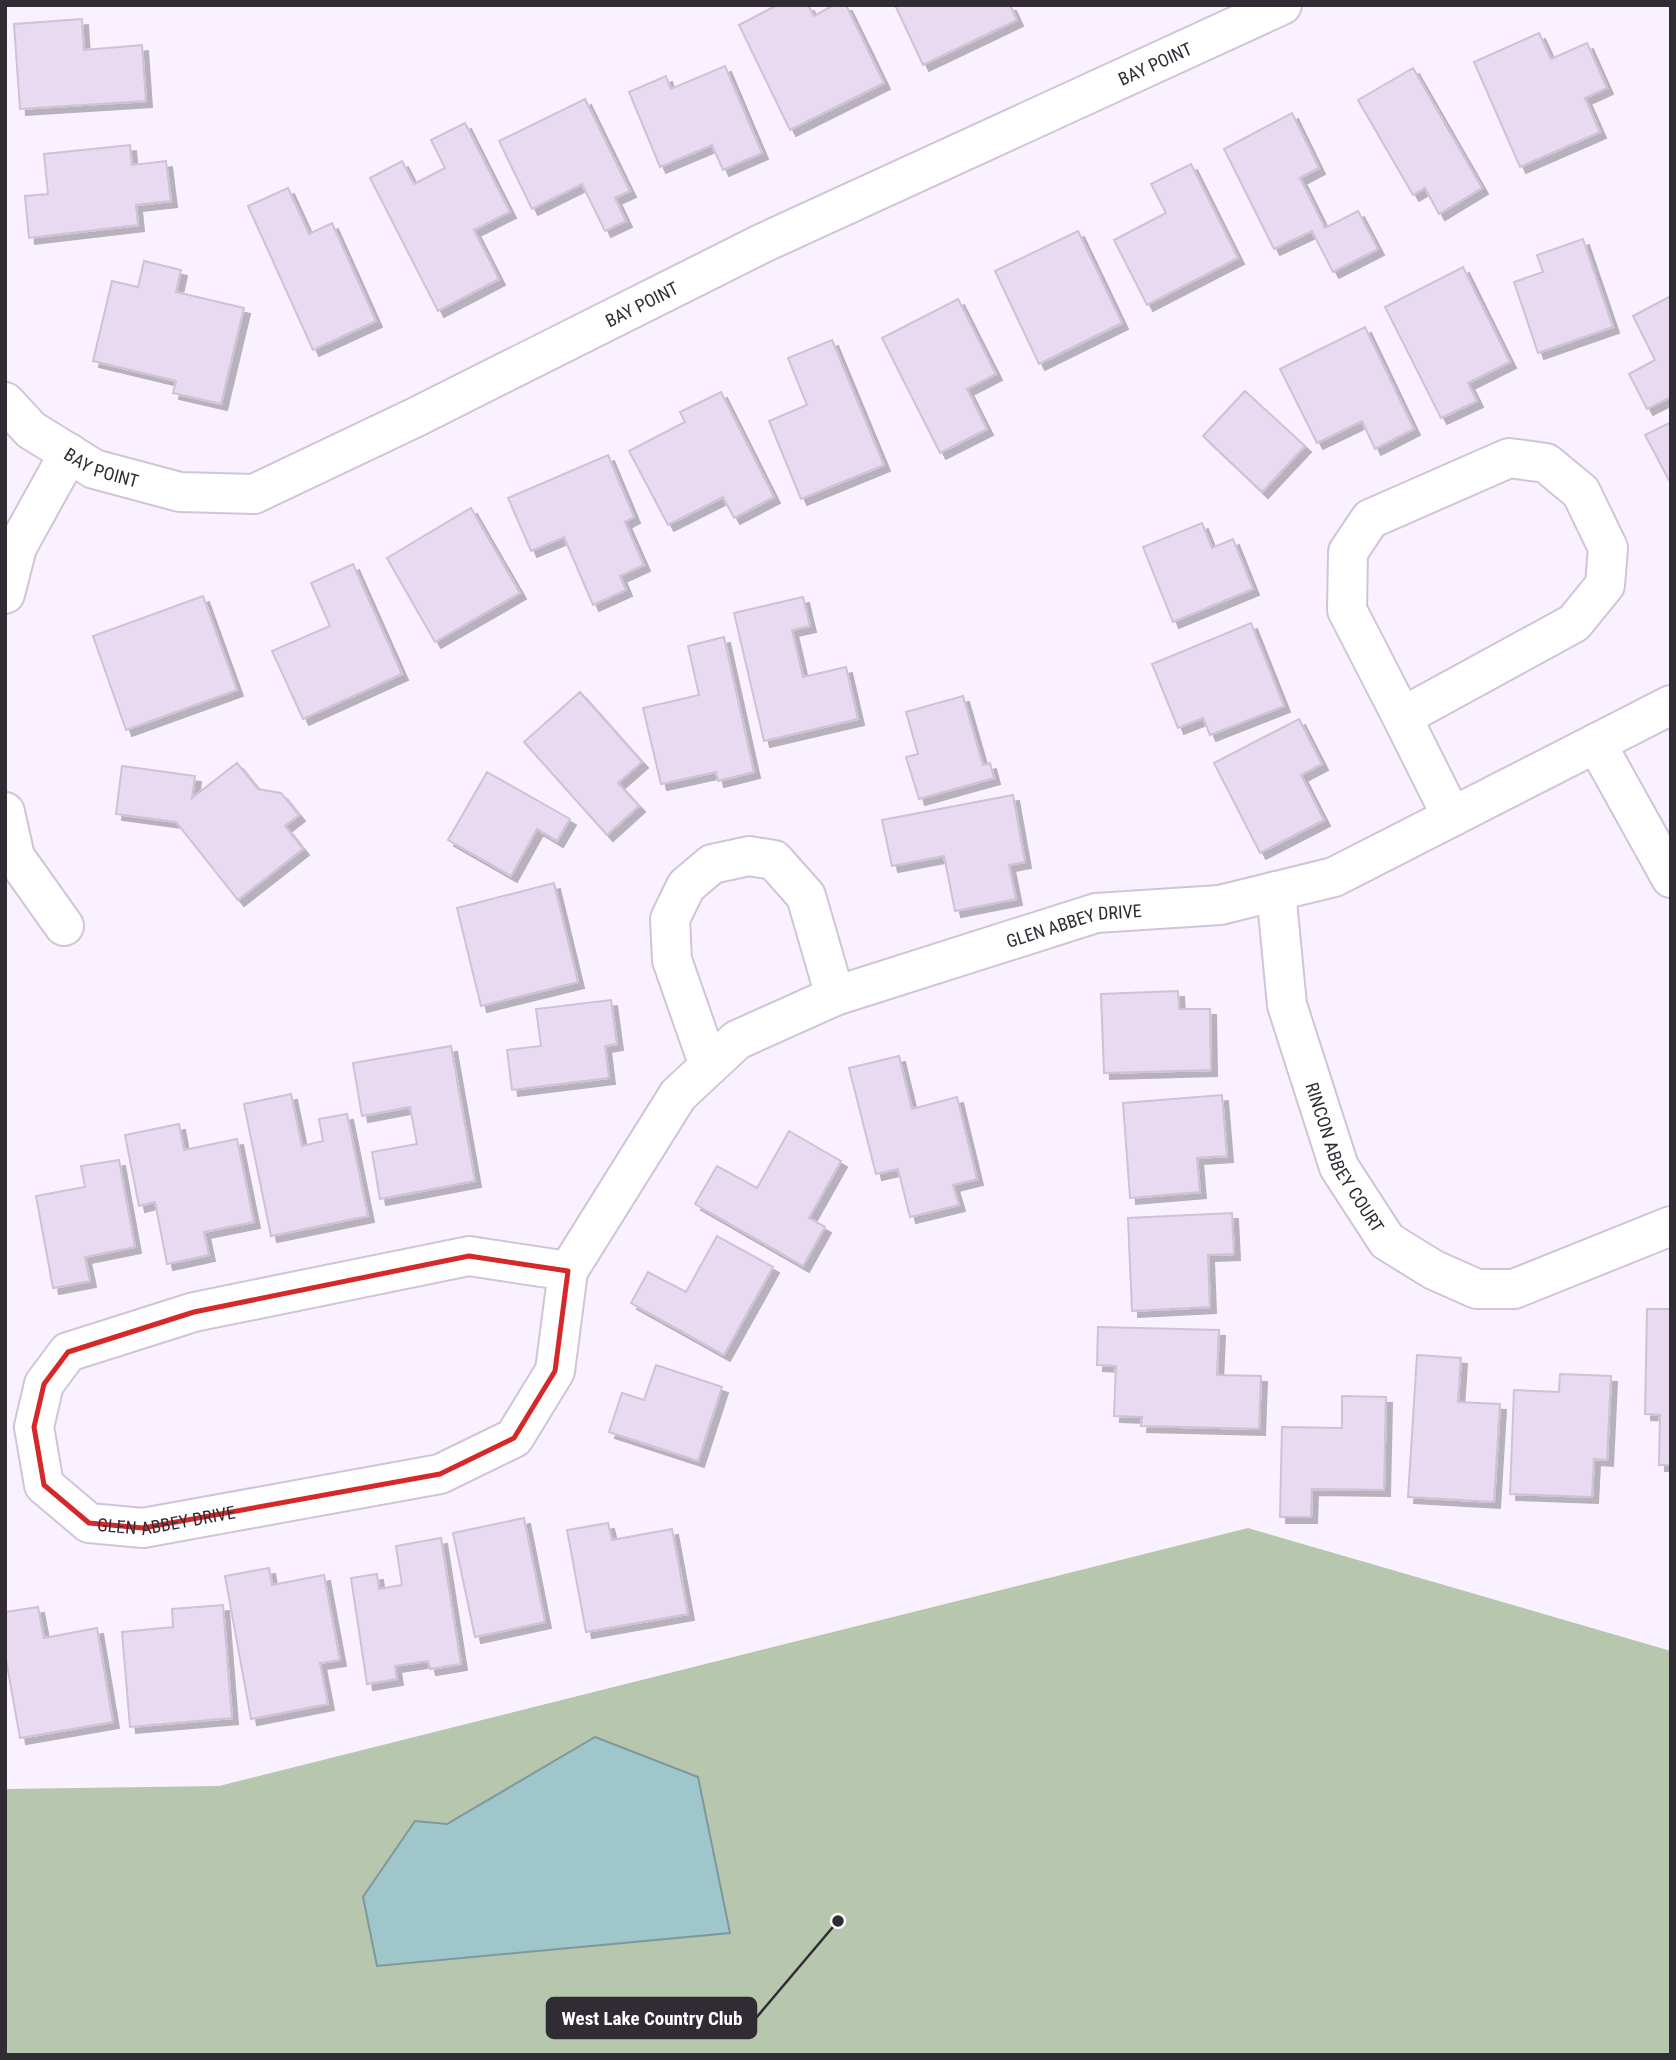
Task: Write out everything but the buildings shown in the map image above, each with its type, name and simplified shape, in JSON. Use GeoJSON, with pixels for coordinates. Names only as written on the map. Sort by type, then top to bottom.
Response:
{"type":"FeatureCollection","features":[{"type":"Feature","properties":{"kind":"street","name":"BAY POINT"},"geometry":{"type":"LineString","coordinates":[[5,402],[32,430],[93,469],[180,492],[254,494],[427,412],[764,243],[1283,5]]}},
{"type":"Feature","properties":{"kind":"street"},"geometry":{"type":"LineString","coordinates":[[5,594],[17,547],[69,453]]}},
{"type":"Feature","properties":{"kind":"street"},"geometry":{"type":"LineString","coordinates":[[1402,717],[1574,623],[1605,585],[1608,548],[1581,492],[1546,464],[1509,458],[1370,519],[1348,552],[1347,610],[1452,817]]}},
{"type":"Feature","properties":{"kind":"street","name":"GLEN ABBEY DRIVE"},"geometry":{"type":"LineString","coordinates":[[568,1271],[469,1256],[194,1312],[68,1352],[44,1384],[34,1427],[44,1485],[89,1523],[143,1528],[440,1474],[514,1438],[555,1371],[568,1271],[678,1095],[737,1040],[835,996],[1096,914],[1220,905],[1334,877],[1671,705]]}},
{"type":"Feature","properties":{"kind":"street"},"geometry":{"type":"LineString","coordinates":[[1596,743],[1671,878]]}},
{"type":"Feature","properties":{"kind":"street"},"geometry":{"type":"LineString","coordinates":[[5,812],[15,857],[64,926]]}},
{"type":"Feature","properties":{"kind":"street"},"geometry":{"type":"LineString","coordinates":[[709,1066],[672,960],[670,919],[686,886],[712,864],[749,856],[774,860],[806,896],[835,996]]}},
{"type":"Feature","properties":{"kind":"street","name":"RINCON ABBEY COURT"},"geometry":{"type":"LineString","coordinates":[[1276,891],[1287,1005],[1339,1167],[1387,1241],[1434,1270],[1477,1289],[1514,1289],[1671,1226]]}},
{"type":"Feature","properties":{"kind":"highlighted area"},"geometry":{"type":"Polygon","coordinates":[[[469,1256],[568,1271],[555,1371],[514,1438],[440,1474],[143,1528],[89,1523],[44,1485],[34,1427],[44,1384],[68,1352],[194,1312],[469,1256]]]}},
{"type":"Feature","properties":{"kind":"shaded area"},"geometry":{"type":"Polygon","coordinates":[[[1248,1528],[1671,1651],[1671,2055],[5,2055],[5,1789],[219,1786],[1248,1528]]]}},
{"type":"Feature","properties":{"kind":"shaded area"},"geometry":{"type":"Polygon","coordinates":[[[595,1737],[698,1777],[730,1933],[377,1966],[363,1897],[415,1821],[447,1824],[595,1737]]]}},
{"type":"Feature","properties":{"kind":"place","name":"West Lake Country Club"},"geometry":{"type":"Point","coordinates":[838,1921]}}]}
